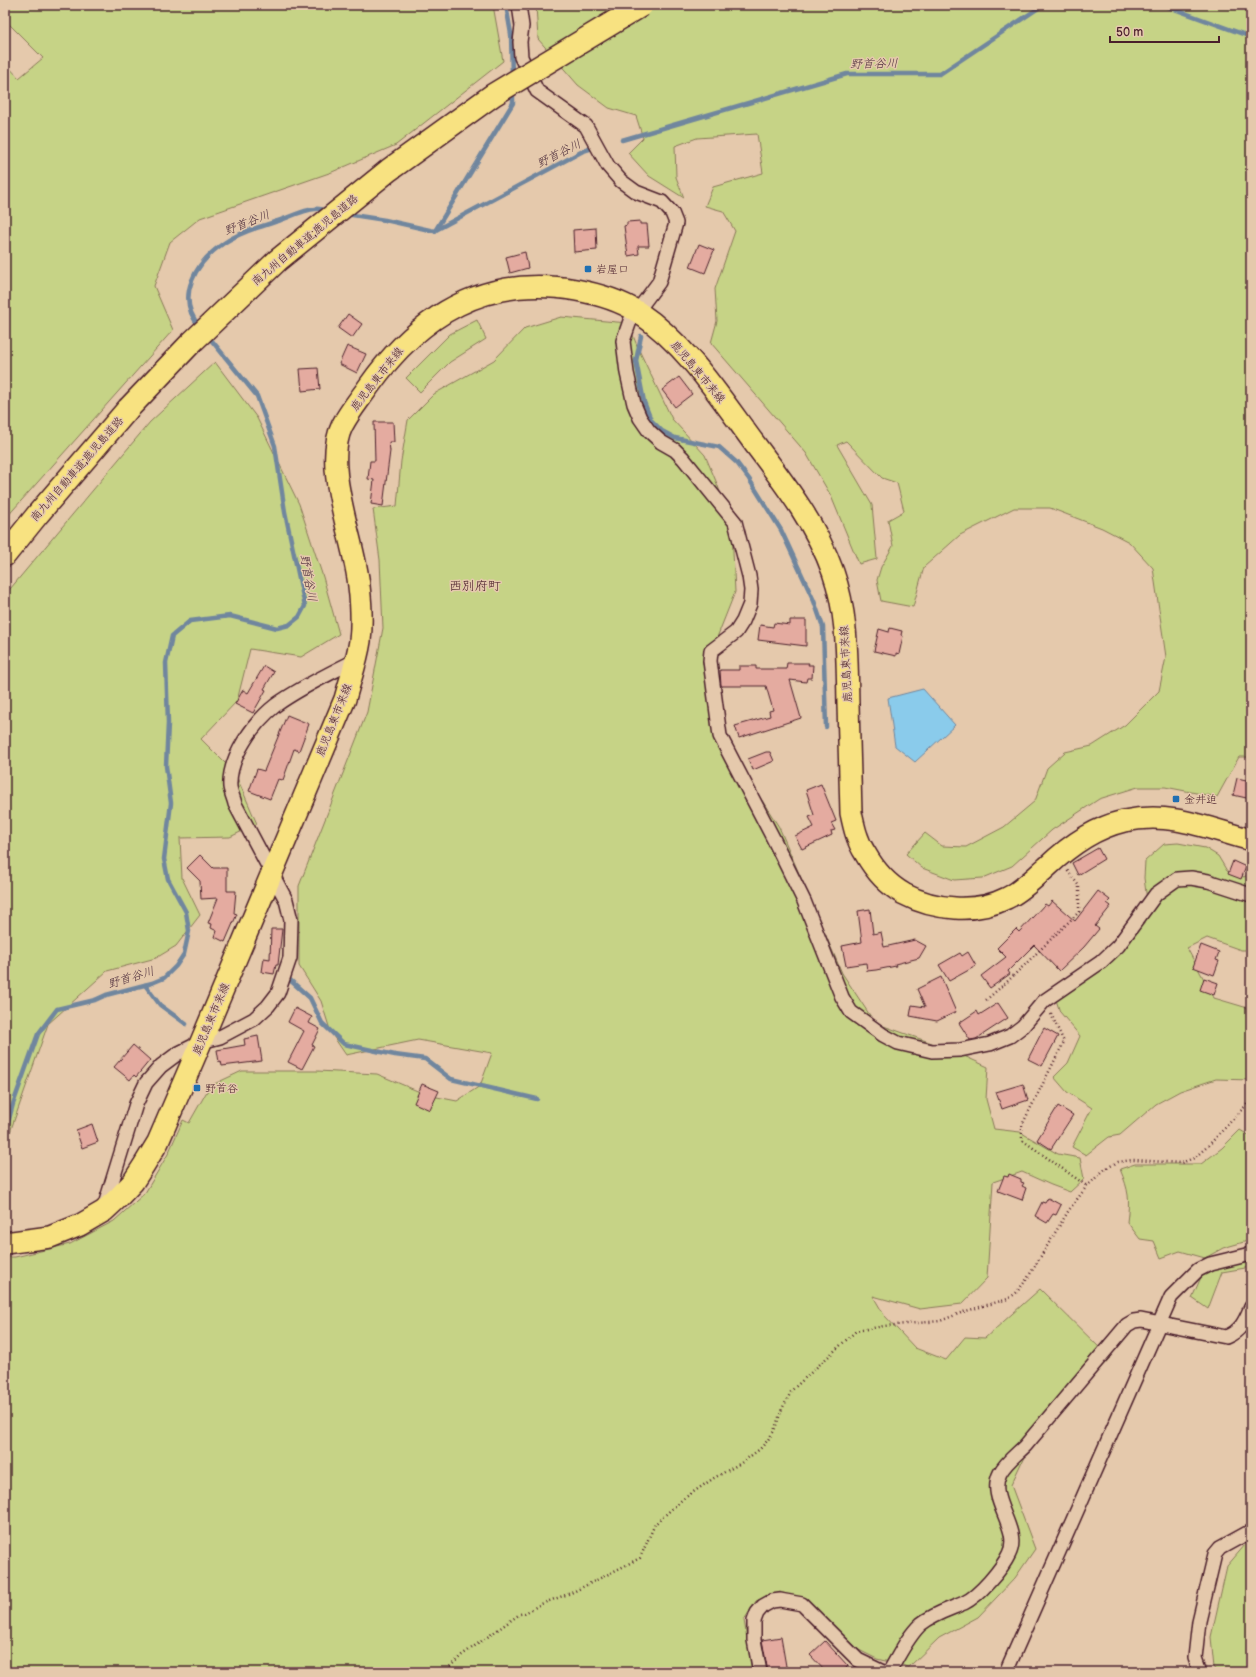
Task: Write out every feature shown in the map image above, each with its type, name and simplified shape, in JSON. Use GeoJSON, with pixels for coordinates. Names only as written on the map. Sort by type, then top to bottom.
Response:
{"type":"FeatureCollection","features":[{"type":"Feature","properties":{"kind":"highway","name":"南九州自動車道;鹿児島道路"},"geometry":{"type":"LineString","coordinates":[[5,555],[128,409],[190,344],[278,260],[389,170],[494,95],[642,5]]}},
{"type":"Feature","properties":{"kind":"main road","name":"鹿児島東市来線"},"geometry":{"type":"LineString","coordinates":[[5,1243],[50,1237],[80,1225],[104,1211],[133,1182],[158,1142],[345,699],[356,660],[361,637],[359,584],[336,470],[336,442],[341,428],[375,378],[397,351],[424,326],[468,299],[501,290],[528,287],[558,287],[595,293],[623,303],[638,312],[664,332],[691,361],[777,474],[800,508],[821,544],[834,574],[842,610],[847,649],[851,813],[856,834],[864,853],[888,882],[910,896],[944,907],[968,908],[988,905],[1006,899],[1023,889],[1068,847],[1087,835],[1106,826],[1124,821],[1157,818],[1176,819],[1251,840]]}},
{"type":"Feature","properties":{"kind":"street"},"geometry":{"type":"LineString","coordinates":[[519,5],[522,26],[520,42],[521,57],[537,91],[586,126],[608,166],[621,181],[636,192],[662,202],[672,213],[676,223],[659,282],[630,321],[623,342],[634,404],[640,418],[650,431],[661,442],[675,450],[683,458],[735,522],[749,576],[751,590],[750,604],[744,621],[736,632],[711,651],[710,661],[720,736],[804,901],[842,997],[851,1012],[883,1035],[898,1043],[932,1051],[960,1050],[990,1044],[1010,1036],[1023,1026],[1044,1001],[1101,962],[1118,946],[1156,894],[1177,879],[1191,878],[1208,881],[1251,896]]}},
{"type":"Feature","properties":{"kind":"street"},"geometry":{"type":"LineString","coordinates":[[104,1211],[136,1104],[146,1083],[161,1066],[177,1054],[201,1042],[220,1037],[254,1019],[268,1006],[278,993],[290,958],[291,920],[286,900],[235,804],[230,788],[231,770],[238,750],[255,727],[275,706],[297,691],[356,660]]}},
{"type":"Feature","properties":{"kind":"street"},"geometry":{"type":"LineString","coordinates":[[1006,1672],[1171,1297],[1198,1270],[1210,1264],[1251,1254]]}},
{"type":"Feature","properties":{"kind":"street"},"geometry":{"type":"LineString","coordinates":[[889,1672],[913,1633],[921,1624],[930,1618],[973,1598],[984,1588],[1009,1555],[1012,1540],[999,1501],[997,1482],[1000,1473],[1006,1464],[1025,1446],[1127,1325],[1134,1321],[1141,1320],[1226,1337],[1236,1333],[1251,1307]]}},
{"type":"Feature","properties":{"kind":"street"},"geometry":{"type":"LineString","coordinates":[[1200,1672],[1195,1658],[1199,1621],[1215,1554],[1220,1548],[1251,1531]]}},
{"type":"Feature","properties":{"kind":"street"},"geometry":{"type":"LineString","coordinates":[[760,1672],[754,1640],[754,1621],[757,1613],[763,1606],[772,1601],[780,1600],[802,1604],[858,1660],[883,1672]]}},
{"type":"Feature","properties":{"kind":"path"},"geometry":{"type":"LineString","coordinates":[[986,1000],[1008,981],[1079,912],[1079,886],[1057,857]]}},
{"type":"Feature","properties":{"kind":"path"},"geometry":{"type":"LineString","coordinates":[[1044,1001],[1064,1042],[1022,1125],[1022,1140],[1087,1186]]}},
{"type":"Feature","properties":{"kind":"path"},"geometry":{"type":"LineString","coordinates":[[444,1672],[462,1655],[520,1614],[525,1613],[541,1604],[571,1593],[640,1558],[655,1524],[660,1518],[683,1499],[714,1478],[741,1463],[760,1449],[774,1431],[782,1409],[792,1390],[856,1331],[884,1326],[940,1321],[1008,1299],[1016,1293],[1027,1279],[1069,1210],[1087,1186],[1105,1169],[1118,1162],[1133,1160],[1182,1163],[1194,1158],[1207,1147],[1251,1100]]}},
{"type":"Feature","properties":{"kind":"green space"},"geometry":{"type":"Polygon","coordinates":[[[5,5],[493,5],[503,61],[396,145],[332,172],[200,218],[170,242],[154,286],[173,330],[5,519],[5,63],[19,78],[43,58],[5,20],[5,5]]]}},
{"type":"Feature","properties":{"kind":"green space"},"geometry":{"type":"Polygon","coordinates":[[[536,5],[588,5],[590,8],[598,5],[1251,5],[1251,757],[1239,757],[1217,797],[1165,787],[1138,787],[1099,799],[1052,830],[1012,866],[983,878],[954,880],[922,868],[906,854],[925,833],[942,846],[966,847],[1004,827],[1035,801],[1047,768],[1065,752],[1092,746],[1125,725],[1159,691],[1166,657],[1153,568],[1129,542],[1102,528],[1050,508],[1014,508],[960,535],[924,567],[913,607],[881,601],[877,580],[881,567],[893,546],[888,520],[904,511],[897,483],[882,478],[846,441],[837,445],[872,505],[877,559],[859,564],[831,496],[806,453],[711,343],[717,321],[715,289],[735,231],[723,211],[705,206],[713,187],[763,173],[757,134],[697,138],[675,146],[676,177],[684,198],[649,176],[628,153],[643,138],[636,116],[609,108],[578,85],[538,39],[536,5]]]}},
{"type":"Feature","properties":{"kind":"green space"},"geometry":{"type":"Polygon","coordinates":[[[561,317],[628,323],[638,348],[672,419],[705,455],[718,486],[732,531],[735,592],[718,635],[712,707],[733,755],[779,827],[842,973],[875,1023],[949,1049],[988,1067],[986,1099],[994,1129],[1020,1132],[1058,1154],[1080,1158],[1084,1179],[1070,1192],[1022,1172],[993,1182],[987,1278],[962,1304],[920,1309],[873,1296],[884,1315],[915,1348],[946,1360],[965,1337],[985,1338],[1040,1289],[1110,1358],[1032,1440],[1011,1485],[1035,1549],[1015,1578],[978,1617],[939,1638],[909,1667],[877,1659],[859,1650],[808,1601],[780,1592],[756,1601],[744,1620],[752,1672],[5,1672],[5,1257],[15,1257],[70,1244],[114,1221],[145,1193],[168,1154],[183,1120],[189,1123],[210,1086],[242,1071],[317,1071],[377,1074],[427,1095],[457,1101],[480,1086],[492,1053],[418,1040],[346,1055],[331,1033],[321,1001],[299,966],[299,886],[367,712],[383,628],[380,560],[373,509],[397,506],[401,461],[408,420],[434,394],[494,360],[525,328],[561,317]]]}},
{"type":"Feature","properties":{"kind":"green space"},"geometry":{"type":"Polygon","coordinates":[[[477,320],[486,339],[450,362],[420,392],[406,378],[450,334],[477,320]]]}},
{"type":"Feature","properties":{"kind":"green space"},"geometry":{"type":"Polygon","coordinates":[[[215,362],[257,418],[299,504],[323,577],[339,634],[301,657],[250,649],[237,701],[201,739],[235,773],[257,824],[230,837],[180,838],[182,878],[200,915],[176,946],[156,958],[107,971],[48,1024],[9,1135],[5,1141],[5,595],[150,422],[215,362]]]}},
{"type":"Feature","properties":{"kind":"green space"},"geometry":{"type":"Polygon","coordinates":[[[1178,843],[1205,848],[1218,856],[1227,871],[1244,877],[1251,873],[1251,950],[1241,950],[1207,938],[1187,948],[1214,998],[1251,1009],[1251,1080],[1216,1079],[1180,1091],[1156,1104],[1120,1135],[1109,1137],[1086,1155],[1072,1147],[1092,1108],[1067,1092],[1054,1077],[1068,1063],[1080,1036],[1060,1012],[1056,1000],[1074,977],[1110,944],[1137,925],[1148,907],[1144,878],[1145,861],[1164,844],[1178,843]]]}},
{"type":"Feature","properties":{"kind":"green space"},"geometry":{"type":"Polygon","coordinates":[[[1240,1130],[1250,1136],[1251,1135],[1251,1240],[1223,1248],[1205,1258],[1180,1251],[1161,1258],[1154,1241],[1140,1239],[1127,1222],[1128,1195],[1120,1169],[1135,1164],[1201,1164],[1222,1148],[1240,1130]]]}},
{"type":"Feature","properties":{"kind":"green space"},"geometry":{"type":"Polygon","coordinates":[[[1251,1252],[1251,1267],[1222,1272],[1208,1309],[1192,1298],[1205,1268],[1251,1252]]]}},
{"type":"Feature","properties":{"kind":"green space"},"geometry":{"type":"Polygon","coordinates":[[[1251,1538],[1251,1672],[1218,1672],[1214,1667],[1211,1637],[1227,1566],[1251,1538]]]}},
{"type":"Feature","properties":{"kind":"water"},"geometry":{"type":"Polygon","coordinates":[[[923,689],[955,725],[915,762],[895,746],[888,698],[923,689]]]}},
{"type":"Feature","properties":{"kind":"building"},"geometry":{"type":"Polygon","coordinates":[[[640,221],[640,224],[647,224],[649,246],[638,246],[639,254],[628,256],[624,226],[627,225],[627,222],[640,221]]]}},
{"type":"Feature","properties":{"kind":"building"},"geometry":{"type":"Polygon","coordinates":[[[596,228],[597,250],[574,252],[573,230],[596,228]]]}},
{"type":"Feature","properties":{"kind":"building"},"geometry":{"type":"Polygon","coordinates":[[[699,244],[714,250],[705,273],[690,267],[699,244]]]}},
{"type":"Feature","properties":{"kind":"building"},"geometry":{"type":"Polygon","coordinates":[[[525,252],[528,268],[510,273],[506,257],[525,252]]]}},
{"type":"Feature","properties":{"kind":"building"},"geometry":{"type":"Polygon","coordinates":[[[348,314],[362,324],[352,338],[338,328],[348,314]]]}},
{"type":"Feature","properties":{"kind":"building"},"geometry":{"type":"Polygon","coordinates":[[[347,346],[366,354],[357,373],[339,364],[347,346]]]}},
{"type":"Feature","properties":{"kind":"building"},"geometry":{"type":"Polygon","coordinates":[[[318,368],[320,389],[302,391],[300,369],[318,368]]]}},
{"type":"Feature","properties":{"kind":"building"},"geometry":{"type":"Polygon","coordinates":[[[679,377],[692,394],[675,407],[662,390],[679,377]]]}},
{"type":"Feature","properties":{"kind":"building"},"geometry":{"type":"Polygon","coordinates":[[[374,422],[393,422],[394,442],[389,442],[390,451],[383,506],[371,504],[374,480],[368,479],[370,461],[375,461],[374,422]]]}},
{"type":"Feature","properties":{"kind":"building"},"geometry":{"type":"Polygon","coordinates":[[[790,620],[806,620],[806,646],[758,640],[760,625],[773,627],[774,623],[790,625],[790,620]]]}},
{"type":"Feature","properties":{"kind":"building"},"geometry":{"type":"Polygon","coordinates":[[[890,628],[902,631],[901,635],[903,636],[899,654],[896,653],[896,656],[874,651],[879,629],[889,632],[890,628]]]}},
{"type":"Feature","properties":{"kind":"building"},"geometry":{"type":"Polygon","coordinates":[[[787,663],[809,663],[808,665],[813,665],[812,678],[807,678],[806,682],[790,680],[801,718],[739,738],[735,726],[770,716],[769,711],[773,710],[766,686],[721,686],[720,670],[739,670],[739,666],[756,666],[756,669],[786,669],[787,663]]]}},
{"type":"Feature","properties":{"kind":"building"},"geometry":{"type":"Polygon","coordinates":[[[264,666],[274,672],[253,713],[235,704],[243,690],[248,693],[264,666]]]}},
{"type":"Feature","properties":{"kind":"building"},"geometry":{"type":"Polygon","coordinates":[[[287,715],[309,724],[299,751],[294,749],[283,780],[278,779],[270,799],[249,791],[257,769],[264,771],[287,715]]]}},
{"type":"Feature","properties":{"kind":"building"},"geometry":{"type":"Polygon","coordinates":[[[766,752],[770,752],[774,761],[753,770],[748,759],[766,752]]]}},
{"type":"Feature","properties":{"kind":"building"},"geometry":{"type":"Polygon","coordinates":[[[1237,778],[1251,781],[1251,799],[1233,795],[1237,778]]]}},
{"type":"Feature","properties":{"kind":"building"},"geometry":{"type":"Polygon","coordinates":[[[821,784],[836,821],[831,823],[835,830],[831,831],[832,835],[802,849],[795,836],[814,827],[809,817],[814,815],[806,790],[821,784]]]}},
{"type":"Feature","properties":{"kind":"building"},"geometry":{"type":"Polygon","coordinates":[[[1098,848],[1104,859],[1078,875],[1072,863],[1098,848]]]}},
{"type":"Feature","properties":{"kind":"building"},"geometry":{"type":"Polygon","coordinates":[[[200,855],[213,868],[227,868],[227,891],[236,891],[234,913],[237,914],[225,942],[215,937],[217,931],[211,928],[212,924],[208,923],[218,898],[201,899],[200,881],[187,868],[200,855]]]}},
{"type":"Feature","properties":{"kind":"building"},"geometry":{"type":"Polygon","coordinates":[[[1233,861],[1246,867],[1241,879],[1228,874],[1233,861]]]}},
{"type":"Feature","properties":{"kind":"building"},"geometry":{"type":"Polygon","coordinates":[[[1098,891],[1110,900],[1107,903],[1111,906],[1095,926],[1099,929],[1084,947],[1059,971],[1034,945],[1008,971],[1010,974],[990,988],[981,976],[1006,957],[997,948],[1016,929],[1019,932],[1045,904],[1048,906],[1052,901],[1075,921],[1098,891]]]}},
{"type":"Feature","properties":{"kind":"building"},"geometry":{"type":"Polygon","coordinates":[[[870,909],[873,934],[881,932],[884,947],[915,940],[926,946],[919,958],[895,964],[896,966],[867,971],[866,963],[846,966],[842,946],[862,942],[858,911],[870,909]]]}},
{"type":"Feature","properties":{"kind":"building"},"geometry":{"type":"Polygon","coordinates":[[[271,929],[282,929],[278,965],[276,965],[274,974],[262,972],[264,958],[270,959],[271,929]]]}},
{"type":"Feature","properties":{"kind":"building"},"geometry":{"type":"Polygon","coordinates":[[[1201,945],[1219,952],[1216,960],[1219,961],[1214,975],[1193,967],[1201,945]]]}},
{"type":"Feature","properties":{"kind":"building"},"geometry":{"type":"Polygon","coordinates":[[[968,952],[976,966],[949,981],[939,965],[960,953],[962,956],[968,952]]]}},
{"type":"Feature","properties":{"kind":"building"},"geometry":{"type":"Polygon","coordinates":[[[941,977],[956,1012],[937,1021],[910,1016],[912,1005],[925,1007],[917,989],[941,977]]]}},
{"type":"Feature","properties":{"kind":"building"},"geometry":{"type":"Polygon","coordinates":[[[1204,978],[1218,983],[1214,995],[1200,990],[1204,978]]]}},
{"type":"Feature","properties":{"kind":"building"},"geometry":{"type":"Polygon","coordinates":[[[998,1003],[1008,1018],[976,1039],[970,1040],[959,1023],[977,1011],[979,1015],[998,1003]]]}},
{"type":"Feature","properties":{"kind":"building"},"geometry":{"type":"Polygon","coordinates":[[[295,1008],[312,1017],[309,1023],[320,1029],[312,1045],[314,1046],[302,1069],[288,1062],[304,1031],[288,1022],[295,1008]]]}},
{"type":"Feature","properties":{"kind":"building"},"geometry":{"type":"Polygon","coordinates":[[[1044,1028],[1058,1036],[1042,1066],[1028,1059],[1044,1028]]]}},
{"type":"Feature","properties":{"kind":"building"},"geometry":{"type":"Polygon","coordinates":[[[258,1036],[262,1061],[222,1066],[221,1061],[219,1062],[217,1050],[245,1045],[244,1039],[258,1036]]]}},
{"type":"Feature","properties":{"kind":"building"},"geometry":{"type":"Polygon","coordinates":[[[133,1045],[150,1060],[136,1077],[134,1075],[130,1080],[114,1067],[133,1045]]]}},
{"type":"Feature","properties":{"kind":"building"},"geometry":{"type":"Polygon","coordinates":[[[422,1084],[439,1091],[430,1110],[414,1103],[422,1084]]]}},
{"type":"Feature","properties":{"kind":"building"},"geometry":{"type":"Polygon","coordinates":[[[1023,1084],[1028,1100],[1002,1109],[996,1092],[1023,1084]]]}},
{"type":"Feature","properties":{"kind":"building"},"geometry":{"type":"Polygon","coordinates":[[[1058,1106],[1073,1115],[1051,1149],[1037,1140],[1058,1106]]]}},
{"type":"Feature","properties":{"kind":"building"},"geometry":{"type":"Polygon","coordinates":[[[92,1124],[98,1142],[82,1148],[76,1130],[92,1124]]]}},
{"type":"Feature","properties":{"kind":"building"},"geometry":{"type":"Polygon","coordinates":[[[1009,1174],[1021,1179],[1021,1182],[1024,1183],[1022,1186],[1026,1188],[1022,1200],[998,1191],[1004,1176],[1008,1177],[1009,1174]]]}},
{"type":"Feature","properties":{"kind":"building"},"geometry":{"type":"Polygon","coordinates":[[[1048,1198],[1061,1205],[1056,1215],[1053,1214],[1047,1223],[1035,1216],[1042,1202],[1045,1203],[1048,1198]]]}},
{"type":"Feature","properties":{"kind":"building"},"geometry":{"type":"Polygon","coordinates":[[[781,1637],[787,1672],[768,1672],[762,1640],[781,1637]]]}},
{"type":"Feature","properties":{"kind":"building"},"geometry":{"type":"Polygon","coordinates":[[[825,1641],[848,1666],[842,1672],[826,1672],[810,1655],[825,1641]]]}},
{"type":"Feature","properties":{"kind":"waterway"},"geometry":{"type":"LineString","coordinates":[[506,5],[511,34],[512,77]]}},
{"type":"Feature","properties":{"kind":"waterway","name":"野首谷川"},"geometry":{"type":"LineString","coordinates":[[622,140],[847,74],[940,74],[1043,5]]}},
{"type":"Feature","properties":{"kind":"waterway","name":"野首谷川"},"geometry":{"type":"LineString","coordinates":[[1163,5],[1251,37]]}},
{"type":"Feature","properties":{"kind":"waterway"},"geometry":{"type":"LineString","coordinates":[[435,231],[513,103],[513,90]]}},
{"type":"Feature","properties":{"kind":"waterway","name":"野首谷川"},"geometry":{"type":"LineString","coordinates":[[346,214],[385,220],[434,231],[583,151],[596,147]]}},
{"type":"Feature","properties":{"kind":"waterway","name":"野首谷川"},"geometry":{"type":"LineString","coordinates":[[200,327],[192,316],[189,304],[189,292],[197,270],[214,251],[230,239],[243,233],[302,212],[311,209],[321,209],[327,211]]}},
{"type":"Feature","properties":{"kind":"waterway","name":"野首谷川"},"geometry":{"type":"LineString","coordinates":[[5,1134],[13,1104],[38,1034],[57,1009],[95,1000],[106,995],[152,983],[164,978],[176,966],[184,954],[189,931],[186,912],[168,879],[164,859],[171,803],[166,766],[168,723],[166,663],[172,636],[190,621],[230,616],[277,628],[289,625],[299,617],[305,606],[285,512],[275,446],[257,396],[208,336]]}},
{"type":"Feature","properties":{"kind":"waterway"},"geometry":{"type":"LineString","coordinates":[[641,336],[636,361],[644,402],[651,420],[662,431],[675,438],[719,447],[737,463],[749,479],[781,530],[814,601],[823,627],[826,727]]}},
{"type":"Feature","properties":{"kind":"waterway"},"geometry":{"type":"LineString","coordinates":[[290,980],[310,998],[322,1023],[344,1044],[395,1055],[425,1059],[451,1079],[537,1099]]}},
{"type":"Feature","properties":{"kind":"waterway"},"geometry":{"type":"LineString","coordinates":[[145,985],[160,1005],[186,1024]]}},
{"type":"Feature","properties":{"kind":"place","name":"岩屋口"},"geometry":{"type":"Point","coordinates":[588,269]}},
{"type":"Feature","properties":{"kind":"place","name":"金井迫"},"geometry":{"type":"Point","coordinates":[1176,799]}},
{"type":"Feature","properties":{"kind":"place","name":"野首谷"},"geometry":{"type":"Point","coordinates":[197,1088]}},
{"type":"Feature","properties":{"kind":"district","name":"西別府町"},"geometry":{"type":"Point","coordinates":[475,586]}}]}
